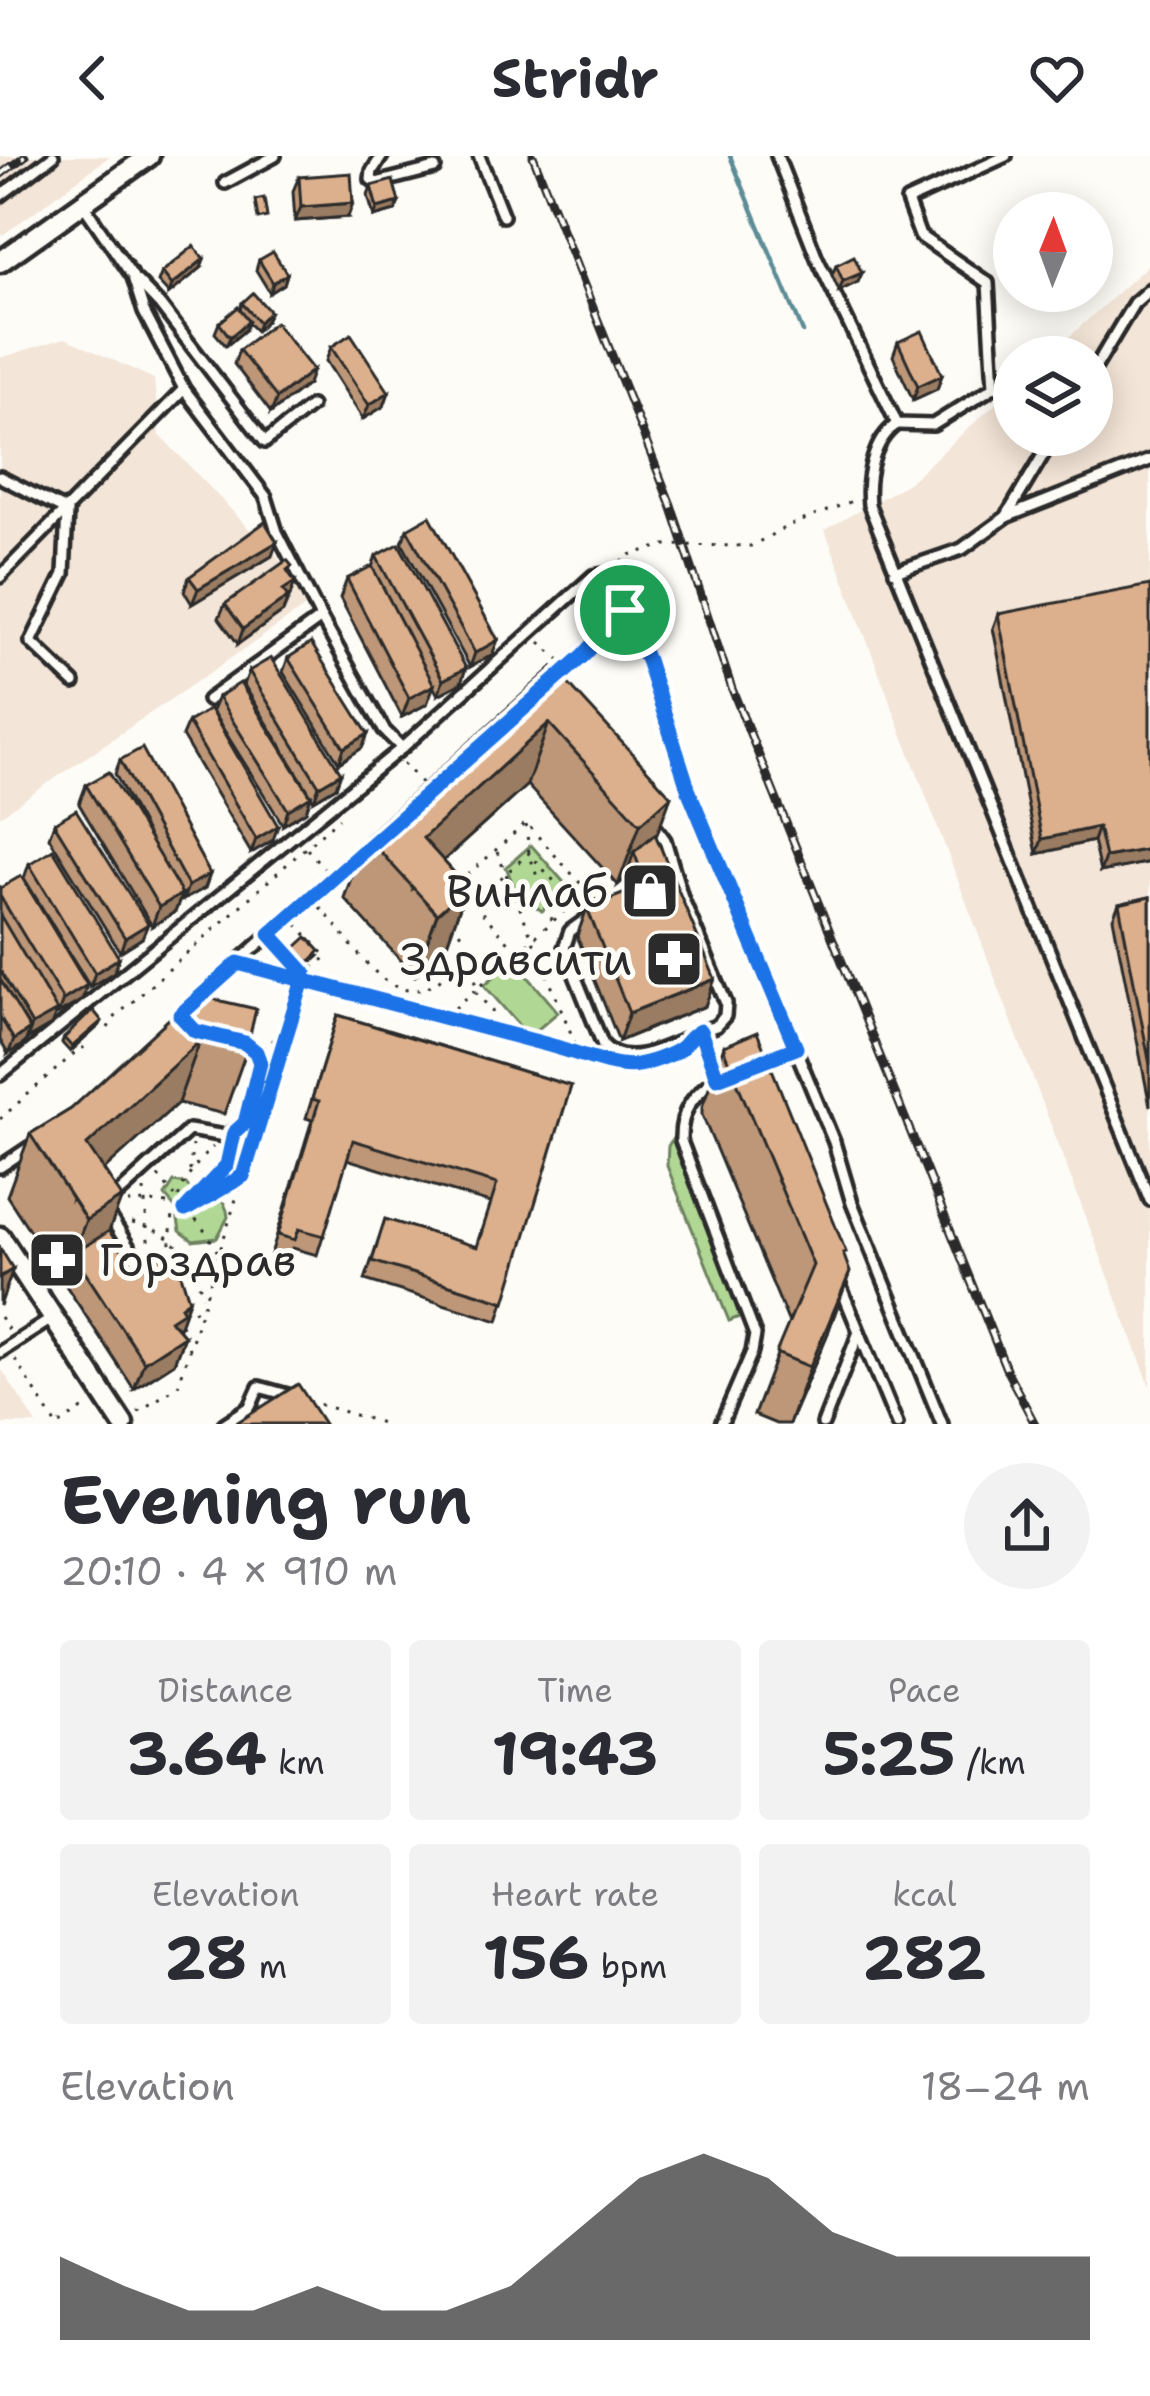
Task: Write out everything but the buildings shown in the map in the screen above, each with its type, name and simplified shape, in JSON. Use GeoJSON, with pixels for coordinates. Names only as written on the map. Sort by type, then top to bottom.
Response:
{"type":"FeatureCollection","features":[{"type":"Feature","properties":{"kind":"street"},"geometry":{"type":"LineString","coordinates":[[0,262],[148,156]]}},
{"type":"Feature","properties":{"kind":"street"},"geometry":{"type":"LineString","coordinates":[[0,1237],[128,1420]]}},
{"type":"Feature","properties":{"kind":"lane"},"geometry":{"type":"LineString","coordinates":[[0,196],[53,156]]}},
{"type":"Feature","properties":{"kind":"lane"},"geometry":{"type":"LineString","coordinates":[[225,183],[275,156]]}},
{"type":"Feature","properties":{"kind":"lane"},"geometry":{"type":"LineString","coordinates":[[382,156],[371,171],[376,183],[435,168]]}},
{"type":"Feature","properties":{"kind":"lane"},"geometry":{"type":"LineString","coordinates":[[479,156],[503,216]]}},
{"type":"Feature","properties":{"kind":"lane"},"geometry":{"type":"LineString","coordinates":[[777,156],[817,258],[897,424]]}},
{"type":"Feature","properties":{"kind":"lane"},"geometry":{"type":"LineString","coordinates":[[1006,156],[907,201],[920,236],[988,283],[994,387],[933,424],[897,424],[884,433],[872,464],[868,495],[1150,1200]]}},
{"type":"Feature","properties":{"kind":"lane"},"geometry":{"type":"LineString","coordinates":[[82,203],[133,277],[265,442],[311,406]]}},
{"type":"Feature","properties":{"kind":"lane"},"geometry":{"type":"LineString","coordinates":[[133,277],[144,312],[184,389],[266,497],[277,532],[321,618],[384,730],[401,748]]}},
{"type":"Feature","properties":{"kind":"lane"},"geometry":{"type":"LineString","coordinates":[[1113,338],[1134,303],[1150,289]]}},
{"type":"Feature","properties":{"kind":"lane"},"geometry":{"type":"LineString","coordinates":[[0,577],[184,389]]}},
{"type":"Feature","properties":{"kind":"lane"},"geometry":{"type":"LineString","coordinates":[[1006,517],[1042,456]]}},
{"type":"Feature","properties":{"kind":"lane"},"geometry":{"type":"LineString","coordinates":[[895,572],[962,549],[1006,517],[1150,460]]}},
{"type":"Feature","properties":{"kind":"lane"},"geometry":{"type":"LineString","coordinates":[[0,477],[67,511]]}},
{"type":"Feature","properties":{"kind":"lane"},"geometry":{"type":"LineString","coordinates":[[67,511],[64,574],[31,642],[74,683]]}},
{"type":"Feature","properties":{"kind":"lane"},"geometry":{"type":"LineString","coordinates":[[0,1076],[401,748],[593,576],[612,574],[647,660],[690,794],[834,1142],[852,1203],[942,1424]]}},
{"type":"Feature","properties":{"kind":"lane"},"geometry":{"type":"LineString","coordinates":[[542,694],[625,610]]}},
{"type":"Feature","properties":{"kind":"lane"},"geometry":{"type":"LineString","coordinates":[[208,700],[321,618]]}},
{"type":"Feature","properties":{"kind":"lane"},"geometry":{"type":"LineString","coordinates":[[605,911],[570,931],[564,948],[610,1053],[636,1057],[716,1026],[726,1003],[682,897],[665,841],[641,810]]}},
{"type":"Feature","properties":{"kind":"lane"},"geometry":{"type":"LineString","coordinates":[[180,1015],[377,838]]}},
{"type":"Feature","properties":{"kind":"lane"},"geometry":{"type":"LineString","coordinates":[[683,1015],[717,1078]]}},
{"type":"Feature","properties":{"kind":"lane"},"geometry":{"type":"LineString","coordinates":[[127,1282],[145,1266],[112,1224],[109,1204],[189,1130],[229,1134],[245,1123],[260,1073],[256,1052],[245,1043],[223,1038]]}},
{"type":"Feature","properties":{"kind":"lane"},"geometry":{"type":"LineString","coordinates":[[751,1065],[796,1048]]}},
{"type":"Feature","properties":{"kind":"lane"},"geometry":{"type":"LineString","coordinates":[[721,1424],[752,1352],[754,1335],[681,1141],[681,1121],[696,1092],[734,1072]]}},
{"type":"Feature","properties":{"kind":"lane"},"geometry":{"type":"LineString","coordinates":[[0,1167],[34,1144]]}},
{"type":"Feature","properties":{"kind":"lane"},"geometry":{"type":"LineString","coordinates":[[832,1265],[897,1424]]}},
{"type":"Feature","properties":{"kind":"lane"},"geometry":{"type":"LineString","coordinates":[[4,1350],[53,1318]]}},
{"type":"Feature","properties":{"kind":"lane"},"geometry":{"type":"LineString","coordinates":[[823,1424],[859,1332]]}},
{"type":"Feature","properties":{"kind":"lane"},"geometry":{"type":"LineString","coordinates":[[224,1424],[250,1407],[259,1387],[306,1400]]}},
{"type":"Feature","properties":{"kind":"path"},"geometry":{"type":"LineString","coordinates":[[612,574],[626,556],[665,544],[751,546],[786,526],[868,495]]}},
{"type":"Feature","properties":{"kind":"path"},"geometry":{"type":"LineString","coordinates":[[533,644],[548,645],[568,670]]}},
{"type":"Feature","properties":{"kind":"path"},"geometry":{"type":"LineString","coordinates":[[402,761],[429,792]]}},
{"type":"Feature","properties":{"kind":"path"},"geometry":{"type":"LineString","coordinates":[[108,1028],[112,1019],[338,819]]}},
{"type":"Feature","properties":{"kind":"path"},"geometry":{"type":"LineString","coordinates":[[451,890],[526,824]]}},
{"type":"Feature","properties":{"kind":"path"},"geometry":{"type":"LineString","coordinates":[[526,824],[529,853],[552,922]]}},
{"type":"Feature","properties":{"kind":"path"},"geometry":{"type":"LineString","coordinates":[[526,824],[605,911]]}},
{"type":"Feature","properties":{"kind":"path"},"geometry":{"type":"LineString","coordinates":[[306,847],[332,878]]}},
{"type":"Feature","properties":{"kind":"path"},"geometry":{"type":"LineString","coordinates":[[496,850],[579,1053]]}},
{"type":"Feature","properties":{"kind":"path"},"geometry":{"type":"LineString","coordinates":[[454,903],[473,903],[529,853]]}},
{"type":"Feature","properties":{"kind":"path"},"geometry":{"type":"LineString","coordinates":[[529,853],[561,889]]}},
{"type":"Feature","properties":{"kind":"path"},"geometry":{"type":"LineString","coordinates":[[546,902],[574,877]]}},
{"type":"Feature","properties":{"kind":"path"},"geometry":{"type":"LineString","coordinates":[[445,1017],[587,891]]}},
{"type":"Feature","properties":{"kind":"path"},"geometry":{"type":"LineString","coordinates":[[311,897],[396,988],[419,992],[466,950],[467,942],[450,919]]}},
{"type":"Feature","properties":{"kind":"path"},"geometry":{"type":"LineString","coordinates":[[473,903],[518,952]]}},
{"type":"Feature","properties":{"kind":"path"},"geometry":{"type":"LineString","coordinates":[[266,1104],[305,973],[327,957],[289,916]]}},
{"type":"Feature","properties":{"kind":"path"},"geometry":{"type":"LineString","coordinates":[[270,934],[305,973]]}},
{"type":"Feature","properties":{"kind":"path"},"geometry":{"type":"LineString","coordinates":[[458,961],[480,986]]}},
{"type":"Feature","properties":{"kind":"path"},"geometry":{"type":"LineString","coordinates":[[238,963],[597,1058]]}},
{"type":"Feature","properties":{"kind":"path"},"geometry":{"type":"LineString","coordinates":[[474,991],[492,1011],[496,1031]]}},
{"type":"Feature","properties":{"kind":"path"},"geometry":{"type":"LineString","coordinates":[[256,1052],[289,1030]]}},
{"type":"Feature","properties":{"kind":"path"},"geometry":{"type":"LineString","coordinates":[[0,1119],[88,1046]]}},
{"type":"Feature","properties":{"kind":"path"},"geometry":{"type":"LineString","coordinates":[[128,1420],[178,1386],[260,1122]]}},
{"type":"Feature","properties":{"kind":"path"},"geometry":{"type":"LineString","coordinates":[[146,1168],[145,1266],[176,1272],[171,1238],[177,1198],[193,1156],[189,1130]]}},
{"type":"Feature","properties":{"kind":"path"},"geometry":{"type":"LineString","coordinates":[[190,1173],[229,1134]]}},
{"type":"Feature","properties":{"kind":"path"},"geometry":{"type":"LineString","coordinates":[[185,1210],[227,1165],[229,1134]]}},
{"type":"Feature","properties":{"kind":"path"},"geometry":{"type":"LineString","coordinates":[[146,1168],[177,1198]]}},
{"type":"Feature","properties":{"kind":"path"},"geometry":{"type":"LineString","coordinates":[[185,1210],[243,1176]]}},
{"type":"Feature","properties":{"kind":"path"},"geometry":{"type":"LineString","coordinates":[[109,1204],[145,1202],[185,1210],[195,1217],[219,1255]]}},
{"type":"Feature","properties":{"kind":"path"},"geometry":{"type":"LineString","coordinates":[[112,1224],[147,1226],[171,1238],[185,1252],[204,1302]]}},
{"type":"Feature","properties":{"kind":"path"},"geometry":{"type":"LineString","coordinates":[[180,1286],[200,1318]]}},
{"type":"Feature","properties":{"kind":"path"},"geometry":{"type":"LineString","coordinates":[[179,1316],[190,1349]]}},
{"type":"Feature","properties":{"kind":"path"},"geometry":{"type":"LineString","coordinates":[[4,1350],[58,1424],[84,1408]]}},
{"type":"Feature","properties":{"kind":"path"},"geometry":{"type":"LineString","coordinates":[[306,1400],[385,1424]]}},
{"type":"Feature","properties":{"kind":"path"},"geometry":{"type":"LineString","coordinates":[[352,1414],[359,1424]]}},
{"type":"Feature","properties":{"kind":"shaded area"},"geometry":{"type":"Polygon","coordinates":[[[0,156],[110,156],[0,237],[0,156]]]}},
{"type":"Feature","properties":{"kind":"shaded area"},"geometry":{"type":"Polygon","coordinates":[[[1150,263],[1150,1386],[825,530],[908,483],[993,406],[993,456],[1113,456],[1113,336],[1070,336],[1096,312],[1113,312],[1113,297],[1150,263]]]}},
{"type":"Feature","properties":{"kind":"shaded area"},"geometry":{"type":"Polygon","coordinates":[[[65,338],[154,379],[159,434],[250,530],[259,526],[307,606],[0,816],[0,358],[65,338]]]}},
{"type":"Feature","properties":{"kind":"shaded area"},"geometry":{"type":"Polygon","coordinates":[[[2,1370],[37,1424],[0,1424],[2,1370]]]}},
{"type":"Feature","properties":{"kind":"green space"},"geometry":{"type":"Polygon","coordinates":[[[531,845],[568,887],[542,911],[517,894],[506,867],[531,845]]]}},
{"type":"Feature","properties":{"kind":"green space"},"geometry":{"type":"Polygon","coordinates":[[[514,960],[558,1012],[529,1037],[484,985],[514,960]]]}},
{"type":"Feature","properties":{"kind":"green space"},"geometry":{"type":"Polygon","coordinates":[[[673,1138],[742,1316],[729,1321],[667,1166],[673,1138]]]}},
{"type":"Feature","properties":{"kind":"green space"},"geometry":{"type":"Polygon","coordinates":[[[174,1182],[221,1199],[228,1217],[217,1238],[193,1241],[180,1231],[176,1209],[165,1196],[174,1182]]]}},
{"type":"Feature","properties":{"kind":"waterway"},"geometry":{"type":"LineString","coordinates":[[730,156],[803,332]]}},
{"type":"Feature","properties":{"kind":"railway"},"geometry":{"type":"LineString","coordinates":[[0,175],[25,156]]}},
{"type":"Feature","properties":{"kind":"railway"},"geometry":{"type":"LineString","coordinates":[[533,156],[671,505],[732,689],[1007,1371],[1035,1424]]}},
{"type":"Feature","properties":{"kind":"place","name":"Винлаб"},"geometry":{"type":"Point","coordinates":[650,891]}},
{"type":"Feature","properties":{"kind":"place","name":"Здравсити"},"geometry":{"type":"Point","coordinates":[674,959]}},
{"type":"Feature","properties":{"kind":"place","name":"Горздрав"},"geometry":{"type":"Point","coordinates":[57,1260]}},
{"type":"Feature","properties":{"kind":"route"},"geometry":{"type":"LineString","coordinates":[[625,610],[584,655],[270,934],[305,973],[303,980],[289,1030],[243,1176],[185,1210],[227,1165],[234,1133],[245,1123],[260,1063],[245,1043],[195,1031],[180,1015],[238,963],[303,980],[445,1017],[633,1067],[682,1048],[700,1031],[717,1078],[796,1048],[690,794],[647,660],[625,610]]}}]}
